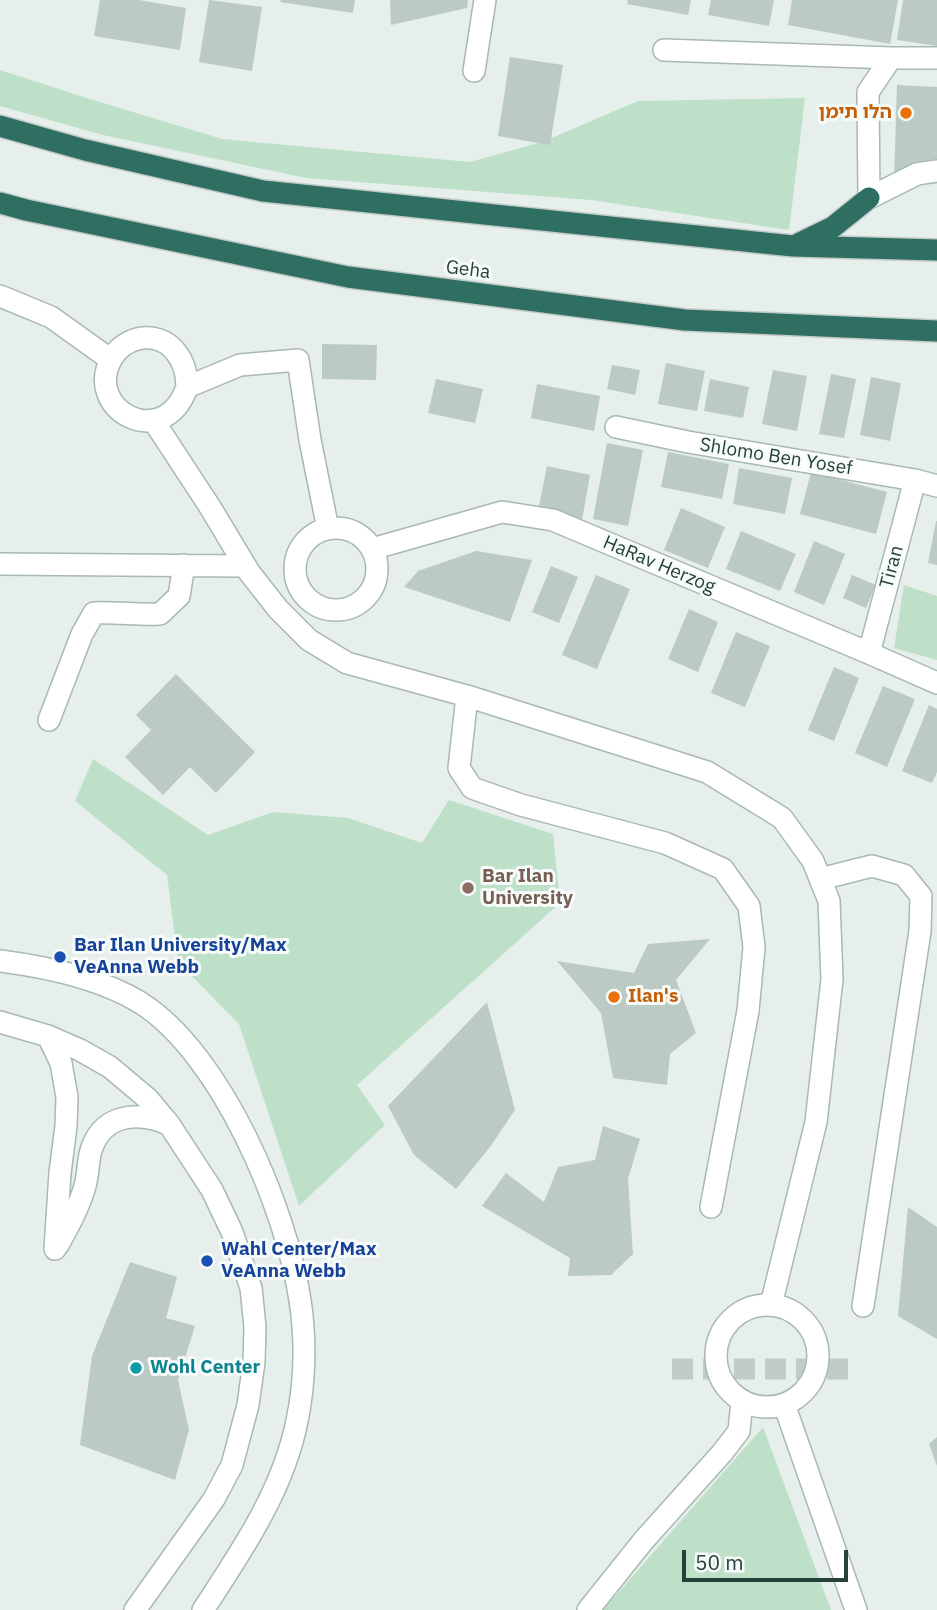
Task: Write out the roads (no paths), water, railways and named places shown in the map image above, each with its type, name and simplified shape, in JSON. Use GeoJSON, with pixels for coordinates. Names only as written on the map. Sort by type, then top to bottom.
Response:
{"type":"FeatureCollection","features":[{"type":"Feature","properties":{"kind":"highway"},"geometry":{"type":"LineString","coordinates":[[0,126],[263,191],[793,246],[937,250]]}},
{"type":"Feature","properties":{"kind":"highway"},"geometry":{"type":"LineString","coordinates":[[793,246],[833,227],[869,198]]}},
{"type":"Feature","properties":{"kind":"highway","name":"Geha"},"geometry":{"type":"LineString","coordinates":[[0,203],[348,277],[685,320],[937,331]]}},
{"type":"Feature","properties":{"kind":"street"},"geometry":{"type":"LineString","coordinates":[[474,71],[485,0]]}},
{"type":"Feature","properties":{"kind":"street"},"geometry":{"type":"LineString","coordinates":[[664,50],[937,58]]}},
{"type":"Feature","properties":{"kind":"street"},"geometry":{"type":"LineString","coordinates":[[891,58],[868,92],[869,198],[917,174],[937,172]]}},
{"type":"Feature","properties":{"kind":"street"},"geometry":{"type":"LineString","coordinates":[[0,296],[51,317],[111,360]]}},
{"type":"Feature","properties":{"kind":"street"},"geometry":{"type":"LineString","coordinates":[[138,339],[151,339],[164,342],[175,350],[187,373],[187,387],[183,400],[174,411],[163,418],[136,420],[123,414],[113,404],[105,379],[108,365],[115,353],[138,339]]}},
{"type":"Feature","properties":{"kind":"street"},"geometry":{"type":"LineString","coordinates":[[187,387],[240,365],[298,360],[310,440],[328,528]]}},
{"type":"Feature","properties":{"kind":"street"},"geometry":{"type":"LineString","coordinates":[[153,420],[211,507],[245,566],[278,609],[309,640],[347,663],[467,696],[707,772],[782,818],[813,861],[829,901],[832,979],[816,1122],[771,1305]]}},
{"type":"Feature","properties":{"kind":"street","name":"Shlomo Ben Yosef"},"geometry":{"type":"LineString","coordinates":[[616,427],[937,486]]}},
{"type":"Feature","properties":{"kind":"street","name":"Tiran"},"geometry":{"type":"LineString","coordinates":[[869,653],[915,481]]}},
{"type":"Feature","properties":{"kind":"street","name":"HaRav Herzog"},"geometry":{"type":"LineString","coordinates":[[372,549],[502,512],[553,520],[937,683]]}},
{"type":"Feature","properties":{"kind":"street"},"geometry":{"type":"LineString","coordinates":[[328,528],[354,532],[372,549],[377,562],[377,576],[364,600],[339,611],[313,603],[303,594],[297,582],[295,568],[305,542],[328,528]]}},
{"type":"Feature","properties":{"kind":"street"},"geometry":{"type":"LineString","coordinates":[[0,564],[245,566]]}},
{"type":"Feature","properties":{"kind":"street"},"geometry":{"type":"LineString","coordinates":[[49,720],[82,634],[94,613],[160,614],[179,596],[184,565]]}},
{"type":"Feature","properties":{"kind":"street"},"geometry":{"type":"LineString","coordinates":[[467,696],[459,768],[472,788],[521,805],[665,843],[723,869],[749,906],[754,947],[748,1011],[711,1207]]}},
{"type":"Feature","properties":{"kind":"street"},"geometry":{"type":"LineString","coordinates":[[820,879],[872,866],[904,875],[921,896],[920,931],[863,1306]]}},
{"type":"Feature","properties":{"kind":"street"},"geometry":{"type":"LineString","coordinates":[[0,961],[53,970],[91,981],[141,1003],[173,1030],[222,1091],[263,1176],[283,1227],[293,1262],[303,1333],[303,1376],[297,1422],[270,1500],[203,1610]]}},
{"type":"Feature","properties":{"kind":"street"},"geometry":{"type":"LineString","coordinates":[[0,1022],[48,1036],[80,1050],[110,1067],[148,1099],[169,1124],[212,1190],[232,1232],[251,1288],[256,1327],[254,1362],[248,1405],[232,1465],[214,1499],[135,1610]]}},
{"type":"Feature","properties":{"kind":"street"},"geometry":{"type":"LineString","coordinates":[[48,1036],[61,1063],[66,1097],[55,1249],[74,1216],[85,1184],[91,1152],[105,1126],[120,1119],[138,1116],[155,1118],[169,1124]]}},
{"type":"Feature","properties":{"kind":"street"},"geometry":{"type":"LineString","coordinates":[[771,1305],[784,1308],[807,1324],[814,1336],[817,1363],[806,1389],[796,1398],[769,1407],[755,1406],[741,1401],[728,1390],[719,1375],[716,1358],[718,1341],[726,1325],[738,1314],[754,1306],[771,1305]]}},
{"type":"Feature","properties":{"kind":"street"},"geometry":{"type":"LineString","coordinates":[[588,1610],[739,1431],[741,1401]]}},
{"type":"Feature","properties":{"kind":"street"},"geometry":{"type":"LineString","coordinates":[[783,1404],[856,1610]]}},
{"type":"Feature","properties":{"kind":"tunnel"},"geometry":{"type":"LineString","coordinates":[[672,1369],[851,1369]]}},
{"type":"Feature","properties":{"kind":"place","name":"הלו תימן"},"geometry":{"type":"Point","coordinates":[906,113]}},
{"type":"Feature","properties":{"kind":"place","name":"Bar Ilan University"},"geometry":{"type":"Point","coordinates":[468,888]}},
{"type":"Feature","properties":{"kind":"place","name":"Bar Ilan University/Max VeAnna Webb"},"geometry":{"type":"Point","coordinates":[60,957]}},
{"type":"Feature","properties":{"kind":"place","name":"Ilan's"},"geometry":{"type":"Point","coordinates":[614,997]}},
{"type":"Feature","properties":{"kind":"place","name":"Wahl Center/Max VeAnna Webb"},"geometry":{"type":"Point","coordinates":[207,1261]}},
{"type":"Feature","properties":{"kind":"place","name":"Wohl Center"},"geometry":{"type":"Point","coordinates":[136,1368]}}]}
